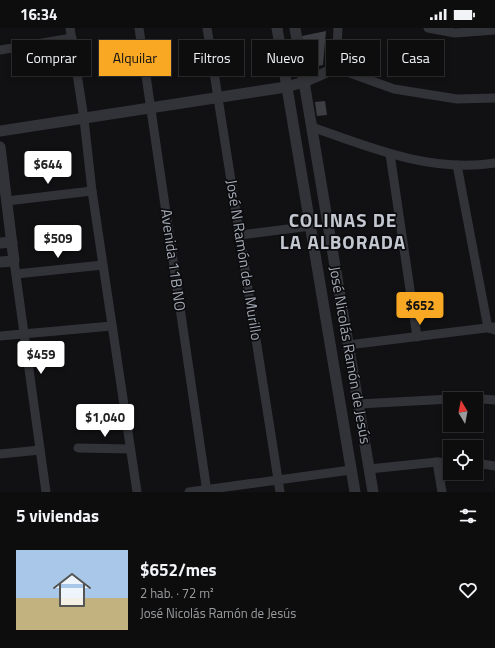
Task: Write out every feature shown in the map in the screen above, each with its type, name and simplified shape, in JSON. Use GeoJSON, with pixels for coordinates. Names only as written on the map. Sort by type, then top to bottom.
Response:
{"type":"FeatureCollection","features":[{"type":"Feature","properties":{"kind":"street"},"geometry":{"type":"LineString","coordinates":[[70,28],[84,119],[92,191],[137,492]]}},
{"type":"Feature","properties":{"kind":"street","name":"Avenida 11B NO"},"geometry":{"type":"LineString","coordinates":[[139,28],[207,491]]}},
{"type":"Feature","properties":{"kind":"street","name":"José N Ramón de J Murillo"},"geometry":{"type":"LineString","coordinates":[[207,28],[280,492]]}},
{"type":"Feature","properties":{"kind":"street","name":"José Nicolás Ramón de Jesús"},"geometry":{"type":"LineString","coordinates":[[277,28],[355,492]]}},
{"type":"Feature","properties":{"kind":"street","name":"José Nicolás Ramón de Jesús"},"geometry":{"type":"LineString","coordinates":[[295,28],[373,492]]}},
{"type":"Feature","properties":{"kind":"street"},"geometry":{"type":"LineString","coordinates":[[337,40],[338,28]]}},
{"type":"Feature","properties":{"kind":"street"},"geometry":{"type":"LineString","coordinates":[[428,28],[455,33],[495,30]]}},
{"type":"Feature","properties":{"kind":"street"},"geometry":{"type":"LineString","coordinates":[[0,50],[72,38]]}},
{"type":"Feature","properties":{"kind":"street"},"geometry":{"type":"LineString","coordinates":[[0,131],[218,99],[286,87],[304,82],[326,72]]}},
{"type":"Feature","properties":{"kind":"street"},"geometry":{"type":"LineString","coordinates":[[358,76],[394,89],[457,99],[495,98]]}},
{"type":"Feature","properties":{"kind":"street"},"geometry":{"type":"LineString","coordinates":[[312,127],[390,154],[420,162],[457,165],[495,163]]}},
{"type":"Feature","properties":{"kind":"street"},"geometry":{"type":"LineString","coordinates":[[0,147],[46,492]]}},
{"type":"Feature","properties":{"kind":"street"},"geometry":{"type":"LineString","coordinates":[[390,154],[417,337]]}},
{"type":"Feature","properties":{"kind":"street"},"geometry":{"type":"LineString","coordinates":[[348,345],[493,328],[457,165]]}},
{"type":"Feature","properties":{"kind":"street"},"geometry":{"type":"LineString","coordinates":[[6,201],[92,191]]}},
{"type":"Feature","properties":{"kind":"street"},"geometry":{"type":"LineString","coordinates":[[240,235],[311,226]]}},
{"type":"Feature","properties":{"kind":"street"},"geometry":{"type":"LineString","coordinates":[[0,243],[12,242]]}},
{"type":"Feature","properties":{"kind":"street"},"geometry":{"type":"LineString","coordinates":[[0,262],[14,261]]}},
{"type":"Feature","properties":{"kind":"street"},"geometry":{"type":"LineString","coordinates":[[16,274],[103,265]]}},
{"type":"Feature","properties":{"kind":"street"},"geometry":{"type":"LineString","coordinates":[[0,336],[112,326]]}},
{"type":"Feature","properties":{"kind":"street"},"geometry":{"type":"LineString","coordinates":[[358,404],[470,398],[495,400]]}},
{"type":"Feature","properties":{"kind":"street"},"geometry":{"type":"LineString","coordinates":[[78,448],[130,449]]}},
{"type":"Feature","properties":{"kind":"street"},"geometry":{"type":"LineString","coordinates":[[0,454],[40,450]]}},
{"type":"Feature","properties":{"kind":"street"},"geometry":{"type":"LineString","coordinates":[[437,462],[442,492]]}},
{"type":"Feature","properties":{"kind":"street"},"geometry":{"type":"LineString","coordinates":[[369,469],[443,462]]}},
{"type":"Feature","properties":{"kind":"street"},"geometry":{"type":"LineString","coordinates":[[483,464],[495,466]]}},
{"type":"Feature","properties":{"kind":"street"},"geometry":{"type":"LineString","coordinates":[[189,492],[207,491],[278,479],[351,470]]}},
{"type":"Feature","properties":{"kind":"building"},"geometry":{"type":"Polygon","coordinates":[[[326,31],[323,65],[318,66],[318,40],[303,40],[302,36],[326,31]]]}},
{"type":"Feature","properties":{"kind":"building"},"geometry":{"type":"Polygon","coordinates":[[[325,101],[327,115],[317,116],[315,102],[325,101]]]}},
{"type":"Feature","properties":{"kind":"district","name":"COLINAS DE LA ALBORADA"},"geometry":{"type":"Point","coordinates":[343,231]}}]}
